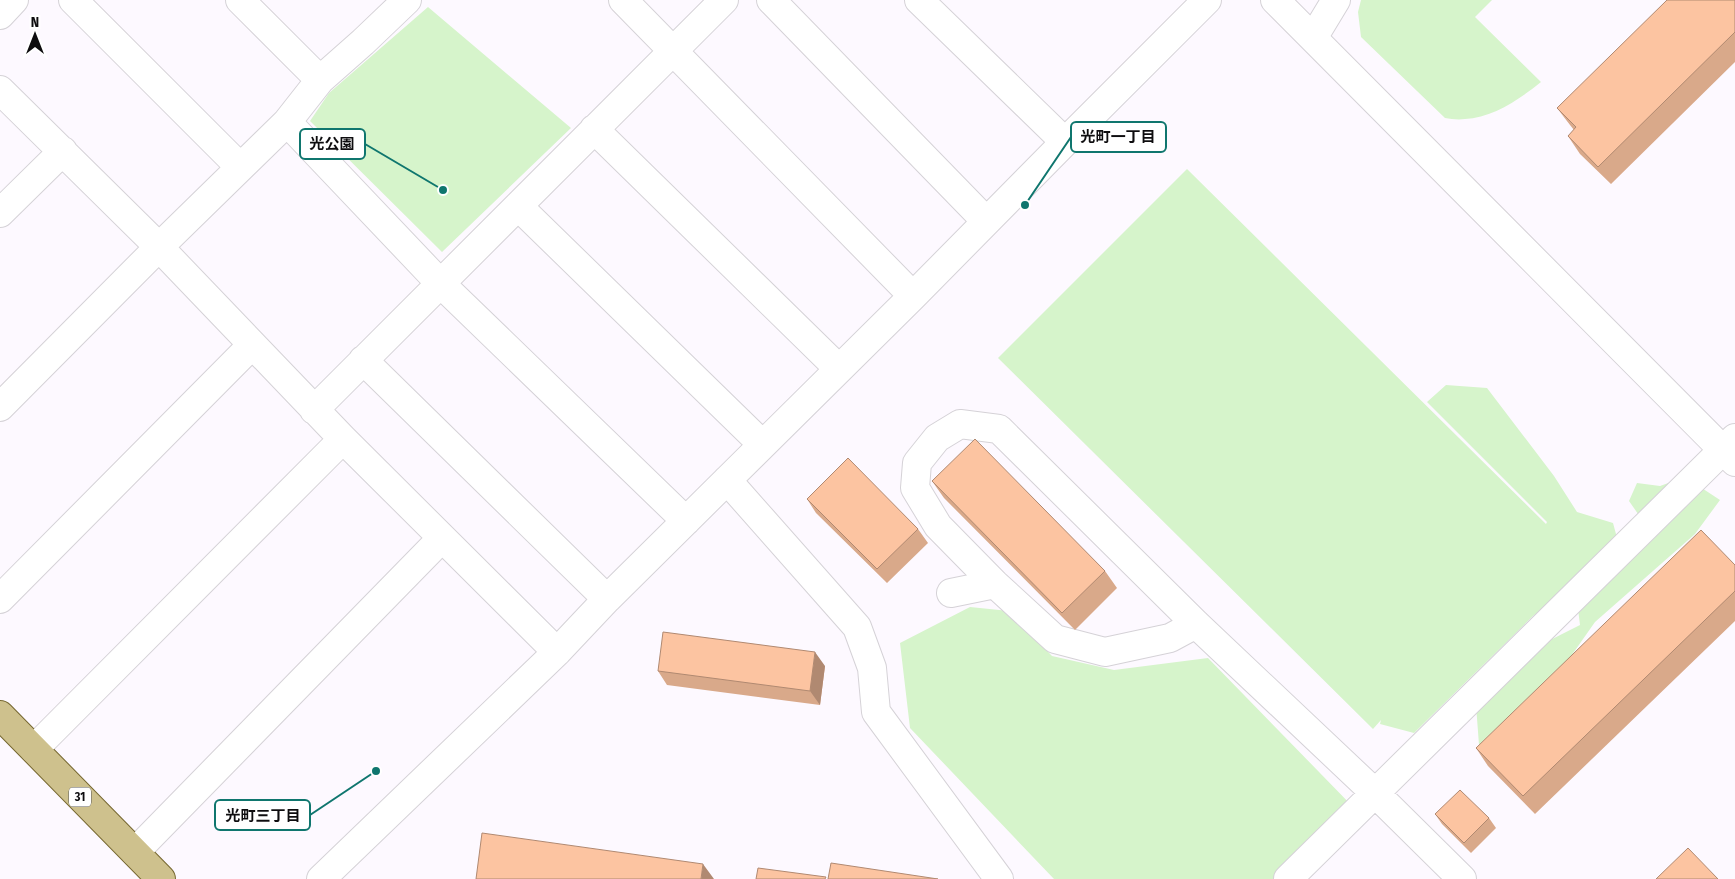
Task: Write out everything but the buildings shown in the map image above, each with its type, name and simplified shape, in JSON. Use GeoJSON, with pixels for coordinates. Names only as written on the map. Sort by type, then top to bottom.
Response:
{"type":"FeatureCollection","features":[{"type":"Feature","properties":{"kind":"main road","name":"31"},"geometry":{"type":"LineString","coordinates":[[0,715],[161,879]]}},
{"type":"Feature","properties":{"kind":"street"},"geometry":{"type":"LineString","coordinates":[[0,14],[14,0]]}},
{"type":"Feature","properties":{"kind":"street"},"geometry":{"type":"LineString","coordinates":[[74,0],[240,167]]}},
{"type":"Feature","properties":{"kind":"street"},"geometry":{"type":"LineString","coordinates":[[240,0],[320,80]]}},
{"type":"Feature","properties":{"kind":"street"},"geometry":{"type":"LineString","coordinates":[[0,407],[158,247],[287,122],[320,80],[407,0]]}},
{"type":"Feature","properties":{"kind":"street"},"geometry":{"type":"LineString","coordinates":[[623,0],[672,52],[914,296]]}},
{"type":"Feature","properties":{"kind":"street"},"geometry":{"type":"LineString","coordinates":[[314,410],[724,0]]}},
{"type":"Feature","properties":{"kind":"street"},"geometry":{"type":"LineString","coordinates":[[771,0],[986,221]]}},
{"type":"Feature","properties":{"kind":"street"},"geometry":{"type":"LineString","coordinates":[[920,0],[1065,142]]}},
{"type":"Feature","properties":{"kind":"street"},"geometry":{"type":"LineString","coordinates":[[321,879],[557,652],[607,599],[914,296],[986,221],[1207,0]]}},
{"type":"Feature","properties":{"kind":"street"},"geometry":{"type":"LineString","coordinates":[[1275,0],[1731,450],[1288,879]]}},
{"type":"Feature","properties":{"kind":"street"},"geometry":{"type":"LineString","coordinates":[[1313,38],[1336,0]]}},
{"type":"Feature","properties":{"kind":"street"},"geometry":{"type":"LineString","coordinates":[[0,90],[158,247],[314,410],[557,652]]}},
{"type":"Feature","properties":{"kind":"street"},"geometry":{"type":"LineString","coordinates":[[287,122],[440,283],[686,521]]}},
{"type":"Feature","properties":{"kind":"street"},"geometry":{"type":"LineString","coordinates":[[594,129],[839,369]]}},
{"type":"Feature","properties":{"kind":"street"},"geometry":{"type":"LineString","coordinates":[[0,213],[63,152]]}},
{"type":"Feature","properties":{"kind":"street"},"geometry":{"type":"LineString","coordinates":[[518,206],[762,444]]}},
{"type":"Feature","properties":{"kind":"street"},"geometry":{"type":"LineString","coordinates":[[0,598],[252,345]]}},
{"type":"Feature","properties":{"kind":"street"},"geometry":{"type":"LineString","coordinates":[[363,360],[607,599]]}},
{"type":"Feature","properties":{"kind":"street"},"geometry":{"type":"LineString","coordinates":[[1196,624],[1170,638],[1106,652],[1055,639],[995,584],[938,526],[915,488],[917,463],[937,438],[960,424],[999,429],[1196,624],[1375,793],[1462,879]]}},
{"type":"Feature","properties":{"kind":"street"},"geometry":{"type":"LineString","coordinates":[[34,749],[343,439]]}},
{"type":"Feature","properties":{"kind":"street"},"geometry":{"type":"LineString","coordinates":[[728,480],[857,627],[872,668],[876,712],[999,879]]}},
{"type":"Feature","properties":{"kind":"street"},"geometry":{"type":"LineString","coordinates":[[135,852],[442,538]]}},
{"type":"Feature","properties":{"kind":"street"},"geometry":{"type":"LineString","coordinates":[[951,593],[995,584]]}},
{"type":"Feature","properties":{"kind":"green space"},"geometry":{"type":"Polygon","coordinates":[[[1361,0],[1492,0],[1475,17],[1541,82],[1505,107],[1485,115],[1462,119],[1445,118],[1361,37],[1358,12],[1361,0]]]}},
{"type":"Feature","properties":{"kind":"green space"},"geometry":{"type":"Polygon","coordinates":[[[428,7],[571,128],[442,252],[310,121],[329,93],[428,7]]]}},
{"type":"Feature","properties":{"kind":"green space"},"geometry":{"type":"Polygon","coordinates":[[[1187,169],[1546,524],[1547,522],[1427,402],[1446,385],[1487,388],[1554,476],[1577,512],[1613,523],[1619,545],[1592,560],[1566,590],[1533,616],[1414,733],[1380,724],[1381,720],[1373,729],[998,358],[1187,169]]]}},
{"type":"Feature","properties":{"kind":"green space"},"geometry":{"type":"Polygon","coordinates":[[[1685,477],[1720,500],[1695,534],[1595,622],[1569,659],[1479,745],[1476,705],[1493,669],[1580,625],[1576,593],[1643,521],[1629,501],[1637,483],[1660,486],[1685,477]]]}},
{"type":"Feature","properties":{"kind":"green space"},"geometry":{"type":"Polygon","coordinates":[[[970,607],[1009,611],[1052,656],[1114,670],[1208,658],[1357,811],[1286,879],[1054,879],[910,728],[900,643],[970,607]]]}},
{"type":"Feature","properties":{"kind":"place","name":"光公園"},"geometry":{"type":"Point","coordinates":[443,190]}},
{"type":"Feature","properties":{"kind":"place","name":"光町一丁目"},"geometry":{"type":"Point","coordinates":[1025,205]}},
{"type":"Feature","properties":{"kind":"place","name":"光町三丁目"},"geometry":{"type":"Point","coordinates":[376,771]}}]}
